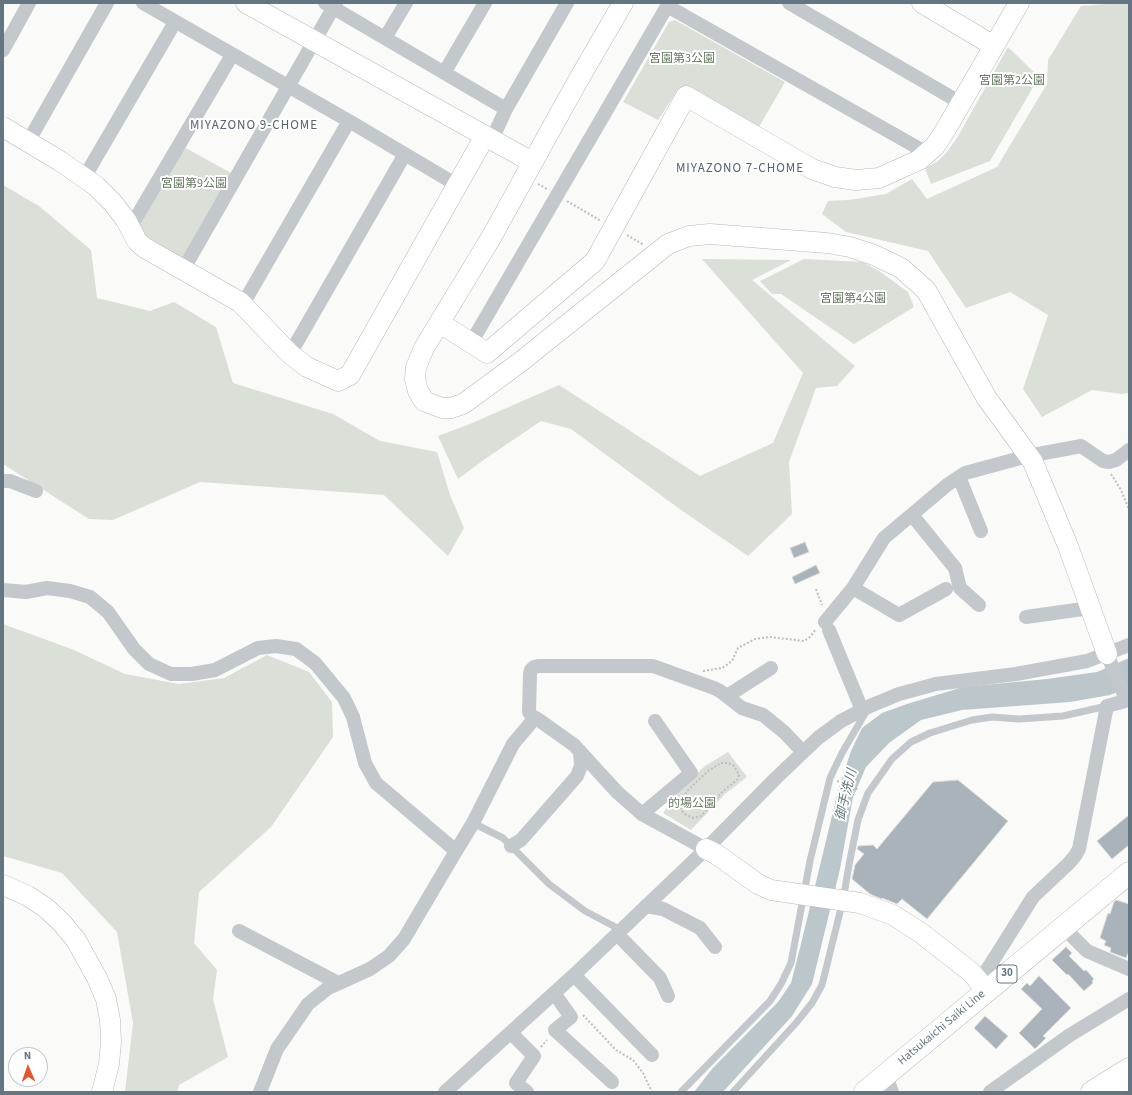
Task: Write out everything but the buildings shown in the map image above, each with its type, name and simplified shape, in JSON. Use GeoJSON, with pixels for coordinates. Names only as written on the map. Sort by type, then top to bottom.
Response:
{"type":"FeatureCollection","features":[{"type":"Feature","properties":{"kind":"main road","name":"Hatsukaichi Saiki Line"},"geometry":{"type":"LineString","coordinates":[[865,1092],[889,1083],[984,988],[1063,927],[1129,873]]}},
{"type":"Feature","properties":{"kind":"main road"},"geometry":{"type":"LineString","coordinates":[[1092,1092],[1129,1069]]}},
{"type":"Feature","properties":{"kind":"main road"},"geometry":{"type":"LineString","coordinates":[[1124,1092],[1129,1089]]}},
{"type":"Feature","properties":{"kind":"street"},"geometry":{"type":"LineString","coordinates":[[3,50],[30,3]]}},
{"type":"Feature","properties":{"kind":"street"},"geometry":{"type":"LineString","coordinates":[[28,142],[107,3]]}},
{"type":"Feature","properties":{"kind":"street"},"geometry":{"type":"LineString","coordinates":[[143,3],[457,184]]}},
{"type":"Feature","properties":{"kind":"street"},"geometry":{"type":"LineString","coordinates":[[246,3],[314,41],[490,134],[534,175]]}},
{"type":"Feature","properties":{"kind":"street"},"geometry":{"type":"LineString","coordinates":[[385,38],[406,3]]}},
{"type":"Feature","properties":{"kind":"street"},"geometry":{"type":"LineString","coordinates":[[444,73],[485,3]]}},
{"type":"Feature","properties":{"kind":"street"},"geometry":{"type":"LineString","coordinates":[[3,127],[96,186],[113,203],[137,240],[145,248],[243,304],[290,354],[307,367],[338,381],[350,375],[457,184],[506,109],[566,3]]}},
{"type":"Feature","properties":{"kind":"street"},"geometry":{"type":"LineString","coordinates":[[623,3],[534,175],[492,236],[440,324],[424,348],[416,367],[415,379],[418,391],[424,401],[442,408],[451,408],[463,404],[519,363],[652,250],[689,236],[710,234],[827,243],[860,250],[901,268],[926,290],[986,397],[1033,462],[1068,546],[1108,658],[1126,697],[1107,706],[1080,849],[1069,863],[1033,896],[990,964],[984,977],[984,988]]}},
{"type":"Feature","properties":{"kind":"street"},"geometry":{"type":"LineString","coordinates":[[789,3],[961,103]]}},
{"type":"Feature","properties":{"kind":"street"},"geometry":{"type":"LineString","coordinates":[[922,3],[994,46]]}},
{"type":"Feature","properties":{"kind":"street"},"geometry":{"type":"LineString","coordinates":[[440,324],[487,353],[595,261],[686,96],[812,169],[835,177],[856,180],[879,178],[918,160],[935,146],[1019,3]]}},
{"type":"Feature","properties":{"kind":"street"},"geometry":{"type":"LineString","coordinates":[[471,343],[668,4],[926,153]]}},
{"type":"Feature","properties":{"kind":"street"},"geometry":{"type":"LineString","coordinates":[[182,270],[314,41],[331,5],[506,109]]}},
{"type":"Feature","properties":{"kind":"street"},"geometry":{"type":"LineString","coordinates":[[84,178],[175,22]]}},
{"type":"Feature","properties":{"kind":"street"},"geometry":{"type":"LineString","coordinates":[[130,228],[232,55]]}},
{"type":"Feature","properties":{"kind":"street"},"geometry":{"type":"LineString","coordinates":[[243,304],[349,121]]}},
{"type":"Feature","properties":{"kind":"street"},"geometry":{"type":"LineString","coordinates":[[290,354],[405,154]]}},
{"type":"Feature","properties":{"kind":"street"},"geometry":{"type":"LineString","coordinates":[[866,708],[827,626],[884,538],[965,473],[1028,456],[1081,446],[1103,461],[1109,462],[1116,460],[1129,450]]}},
{"type":"Feature","properties":{"kind":"street"},"geometry":{"type":"LineString","coordinates":[[959,478],[981,531]]}},
{"type":"Feature","properties":{"kind":"street"},"geometry":{"type":"LineString","coordinates":[[3,481],[10,481],[36,491]]}},
{"type":"Feature","properties":{"kind":"street"},"geometry":{"type":"LineString","coordinates":[[912,515],[955,568],[960,588],[979,605]]}},
{"type":"Feature","properties":{"kind":"street"},"geometry":{"type":"LineString","coordinates":[[3,590],[26,592],[47,588],[70,590],[90,597],[108,612],[134,649],[149,664],[171,674],[192,674],[214,670],[258,648],[276,646],[296,649],[315,663],[344,698],[353,718],[365,763],[376,783],[456,851]]}},
{"type":"Feature","properties":{"kind":"street"},"geometry":{"type":"LineString","coordinates":[[853,588],[899,615],[946,589]]}},
{"type":"Feature","properties":{"kind":"street"},"geometry":{"type":"LineString","coordinates":[[1026,617],[1090,608]]}},
{"type":"Feature","properties":{"kind":"street"},"geometry":{"type":"LineString","coordinates":[[445,1092],[574,975],[706,849],[803,752],[818,738],[841,721],[866,708],[899,694],[936,684],[1016,674],[1108,658],[1129,645]]}},
{"type":"Feature","properties":{"kind":"street"},"geometry":{"type":"LineString","coordinates":[[803,752],[784,732],[763,715],[742,708],[714,688],[653,666],[538,666],[531,670],[529,712],[534,719],[537,719],[570,742],[618,792],[642,814],[656,823],[716,854],[764,887],[778,891],[860,903],[877,908],[907,923],[971,972],[984,988]]}},
{"type":"Feature","properties":{"kind":"street"},"geometry":{"type":"LineString","coordinates":[[727,696],[771,668]]}},
{"type":"Feature","properties":{"kind":"street"},"geometry":{"type":"LineString","coordinates":[[260,1092],[277,1049],[306,1006],[319,994],[380,963],[397,948],[473,823],[513,744],[534,719]]}},
{"type":"Feature","properties":{"kind":"street"},"geometry":{"type":"LineString","coordinates":[[642,814],[691,773],[655,721]]}},
{"type":"Feature","properties":{"kind":"street"},"geometry":{"type":"LineString","coordinates":[[511,846],[521,840],[577,776],[581,766],[580,752]]}},
{"type":"Feature","properties":{"kind":"street"},"geometry":{"type":"LineString","coordinates":[[3,885],[28,896],[46,908],[62,923],[76,940],[97,978],[106,999],[110,1020],[109,1064],[102,1092]]}},
{"type":"Feature","properties":{"kind":"street"},"geometry":{"type":"LineString","coordinates":[[646,906],[663,909],[700,928],[715,947]]}},
{"type":"Feature","properties":{"kind":"street"},"geometry":{"type":"LineString","coordinates":[[1063,927],[1087,951],[1129,969]]}},
{"type":"Feature","properties":{"kind":"street"},"geometry":{"type":"LineString","coordinates":[[239,931],[338,983]]}},
{"type":"Feature","properties":{"kind":"street"},"geometry":{"type":"LineString","coordinates":[[619,932],[660,978],[668,996]]}},
{"type":"Feature","properties":{"kind":"street"},"geometry":{"type":"LineString","coordinates":[[574,975],[652,1055]]}},
{"type":"Feature","properties":{"kind":"street"},"geometry":{"type":"LineString","coordinates":[[554,993],[572,1017],[555,1030],[612,1082]]}},
{"type":"Feature","properties":{"kind":"street"},"geometry":{"type":"LineString","coordinates":[[990,1092],[1070,1035],[1129,1000]]}},
{"type":"Feature","properties":{"kind":"street"},"geometry":{"type":"LineString","coordinates":[[511,1032],[534,1056],[516,1083],[527,1092]]}},
{"type":"Feature","properties":{"kind":"lane"},"geometry":{"type":"LineString","coordinates":[[733,1092],[796,1023],[812,1003],[822,985],[858,820],[868,793],[892,759],[911,742],[930,733],[972,720],[992,717],[1019,719],[1062,716],[1107,706]]}},
{"type":"Feature","properties":{"kind":"lane"},"geometry":{"type":"LineString","coordinates":[[681,1092],[770,1001],[781,984],[791,963],[805,895],[810,861],[830,778],[866,708]]}},
{"type":"Feature","properties":{"kind":"lane"},"geometry":{"type":"LineString","coordinates":[[473,823],[503,838],[549,884],[585,911],[619,932]]}},
{"type":"Feature","properties":{"kind":"path"},"geometry":{"type":"LineString","coordinates":[[534,175],[557,195],[652,250]]}},
{"type":"Feature","properties":{"kind":"path"},"geometry":{"type":"LineString","coordinates":[[1103,461],[1121,490],[1129,509]]}},
{"type":"Feature","properties":{"kind":"path"},"geometry":{"type":"LineString","coordinates":[[816,589],[822,604]]}},
{"type":"Feature","properties":{"kind":"path"},"geometry":{"type":"LineString","coordinates":[[692,680],[697,672],[722,668],[732,661],[738,648],[755,640],[763,637],[770,637],[804,641],[810,637],[818,627],[827,626]]}},
{"type":"Feature","properties":{"kind":"path"},"geometry":{"type":"LineString","coordinates":[[681,807],[684,814],[689,817],[696,818],[701,816],[722,791],[735,782],[739,775],[738,771],[733,765],[721,763],[708,770],[694,784]]}},
{"type":"Feature","properties":{"kind":"path"},"geometry":{"type":"LineString","coordinates":[[830,778],[868,793]]}},
{"type":"Feature","properties":{"kind":"path"},"geometry":{"type":"LineString","coordinates":[[566,1009],[570,1003],[616,1050],[633,1060],[643,1073],[652,1092]]}},
{"type":"Feature","properties":{"kind":"path"},"geometry":{"type":"LineString","coordinates":[[534,1056],[555,1030]]}},
{"type":"Feature","properties":{"kind":"green space"},"geometry":{"type":"Polygon","coordinates":[[[1129,3],[1129,393],[1122,394],[1092,390],[1042,417],[1023,389],[1048,315],[1010,292],[966,308],[928,251],[846,232],[822,214],[828,201],[849,200],[886,194],[912,179],[927,199],[997,167],[1047,84],[1048,60],[1081,6],[1129,3]]]}},
{"type":"Feature","properties":{"kind":"green space","name":"宮園第3公園"},"geometry":{"type":"Polygon","coordinates":[[[675,20],[785,82],[759,127],[691,88],[677,91],[658,120],[623,102],[669,22],[675,20]]]}},
{"type":"Feature","properties":{"kind":"green space","name":"宮園第2公園"},"geometry":{"type":"Polygon","coordinates":[[[1008,47],[1039,77],[990,161],[931,184],[925,168],[937,162],[947,152],[957,138],[1008,47]]]}},
{"type":"Feature","properties":{"kind":"green space","name":"宮園第9公園"},"geometry":{"type":"Polygon","coordinates":[[[184,147],[231,173],[181,260],[150,242],[143,234],[139,226],[184,147]]]}},
{"type":"Feature","properties":{"kind":"green space"},"geometry":{"type":"Polygon","coordinates":[[[3,185],[39,206],[91,250],[97,298],[150,311],[174,302],[216,327],[233,383],[333,414],[380,441],[437,452],[450,495],[464,528],[448,556],[384,495],[200,482],[113,520],[89,519],[3,464],[3,185]]]}},
{"type":"Feature","properties":{"kind":"green space"},"geometry":{"type":"Polygon","coordinates":[[[702,259],[791,260],[752,280],[855,366],[837,386],[816,388],[789,462],[792,514],[748,556],[681,510],[571,429],[541,421],[458,479],[438,436],[470,424],[559,385],[700,476],[773,443],[803,373],[702,259]]]}},
{"type":"Feature","properties":{"kind":"green space","name":"宮園第4公園"},"geometry":{"type":"Polygon","coordinates":[[[804,259],[863,262],[882,273],[908,292],[914,307],[854,344],[781,294],[772,294],[760,281],[804,259]]]}},
{"type":"Feature","properties":{"kind":"green space"},"geometry":{"type":"Polygon","coordinates":[[[3,624],[74,650],[125,674],[179,684],[224,678],[267,655],[309,672],[332,702],[333,737],[271,827],[199,892],[194,943],[217,970],[213,999],[228,1057],[179,1085],[177,1092],[125,1092],[133,1023],[117,932],[62,873],[3,856],[3,624]]]}},
{"type":"Feature","properties":{"kind":"green space","name":"的場公園"},"geometry":{"type":"Polygon","coordinates":[[[728,752],[747,777],[725,794],[691,830],[663,813],[682,787],[705,766],[728,752]]]}},
{"type":"Feature","properties":{"kind":"water","name":"御手洗川"},"geometry":{"type":"Polygon","coordinates":[[[1129,658],[1129,687],[1110,695],[1070,702],[962,710],[921,720],[889,743],[866,767],[853,797],[840,869],[812,984],[792,1016],[723,1092],[694,1092],[712,1069],[778,1002],[791,983],[839,787],[851,751],[862,728],[882,713],[963,687],[1047,679],[1097,672],[1129,658]]]}},
{"type":"Feature","properties":{"kind":"district","name":"MIYAZONO 9-CHOME"},"geometry":{"type":"Point","coordinates":[254,126]}},
{"type":"Feature","properties":{"kind":"district","name":"MIYAZONO 7-CHOME"},"geometry":{"type":"Point","coordinates":[740,169]}}]}
